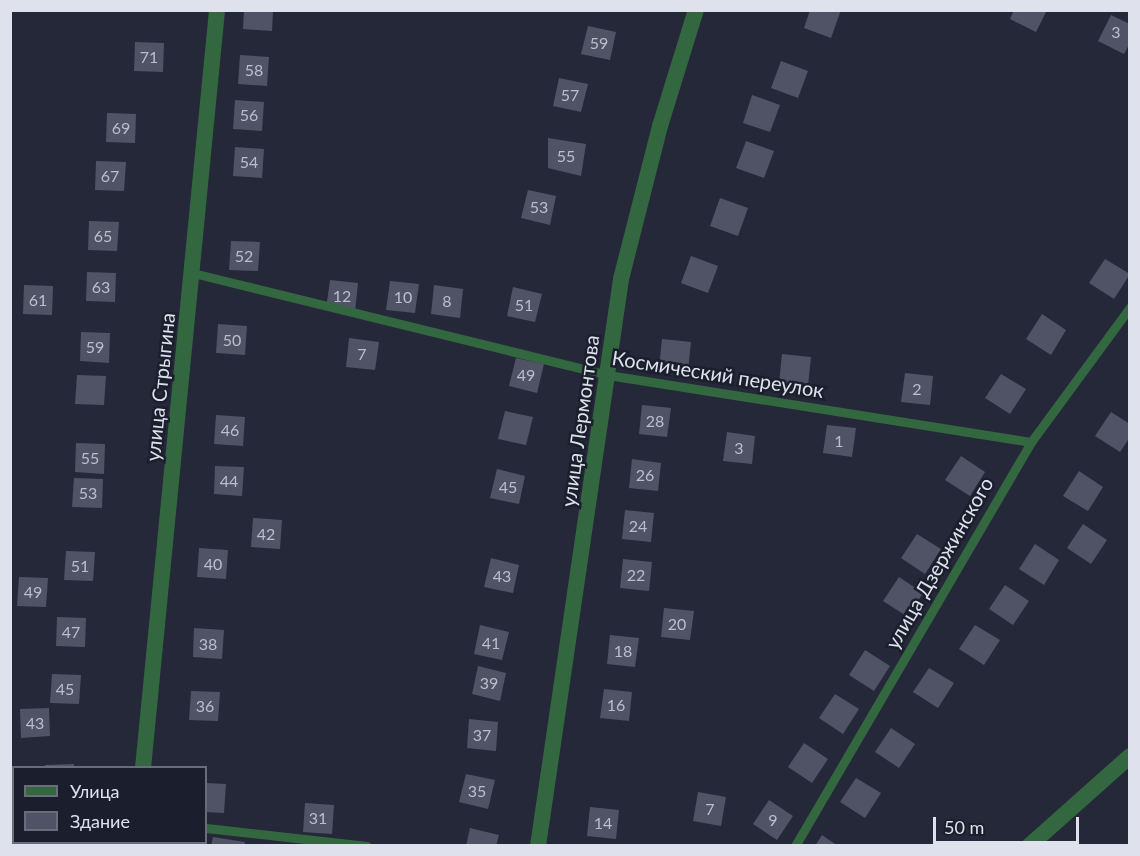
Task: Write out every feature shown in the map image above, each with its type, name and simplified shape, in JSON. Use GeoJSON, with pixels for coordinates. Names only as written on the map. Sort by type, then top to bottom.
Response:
{"type":"FeatureCollection","features":[{"type":"Feature","properties":{"kind":"street","name":"улица Стрыгина"},"geometry":{"type":"LineString","coordinates":[[143,766],[217,10]]}},
{"type":"Feature","properties":{"kind":"street","name":"улица Лермонтова"},"geometry":{"type":"LineString","coordinates":[[538,846],[621,279],[660,126],[696,10]]}},
{"type":"Feature","properties":{"kind":"street"},"geometry":{"type":"LineString","coordinates":[[1029,846],[1130,756]]}},
{"type":"Feature","properties":{"kind":"lane","name":"Космический переулок"},"geometry":{"type":"LineString","coordinates":[[193,273],[608,375],[1031,442]]}},
{"type":"Feature","properties":{"kind":"lane","name":"улица Дзержинского"},"geometry":{"type":"LineString","coordinates":[[795,846],[1031,442],[1130,307]]}},
{"type":"Feature","properties":{"kind":"lane"},"geometry":{"type":"LineString","coordinates":[[207,828],[367,846]]}},
{"type":"Feature","properties":{"kind":"building"},"geometry":{"type":"Polygon","coordinates":[[[244,10],[273,10],[272,31],[243,29],[244,10]]]}},
{"type":"Feature","properties":{"kind":"building"},"geometry":{"type":"Polygon","coordinates":[[[810,10],[841,10],[831,38],[804,28],[810,10]]]}},
{"type":"Feature","properties":{"kind":"building"},"geometry":{"type":"Polygon","coordinates":[[[1014,10],[1047,10],[1036,32],[1010,19],[1014,10]]]}},
{"type":"Feature","properties":{"kind":"building"},"geometry":{"type":"Polygon","coordinates":[[[1111,15],[1130,24],[1130,43],[1124,54],[1098,41],[1111,15]]]}},
{"type":"Feature","properties":{"kind":"building"},"geometry":{"type":"Polygon","coordinates":[[[588,26],[616,32],[610,60],[581,54],[588,26]]]}},
{"type":"Feature","properties":{"kind":"building"},"geometry":{"type":"Polygon","coordinates":[[[135,42],[164,43],[163,72],[134,71],[135,42]]]}},
{"type":"Feature","properties":{"kind":"building"},"geometry":{"type":"Polygon","coordinates":[[[240,55],[269,57],[267,86],[238,84],[240,55]]]}},
{"type":"Feature","properties":{"kind":"building"},"geometry":{"type":"Polygon","coordinates":[[[781,61],[808,71],[798,98],[771,88],[781,61]]]}},
{"type":"Feature","properties":{"kind":"building"},"geometry":{"type":"Polygon","coordinates":[[[559,78],[588,84],[581,112],[553,106],[559,78]]]}},
{"type":"Feature","properties":{"kind":"building"},"geometry":{"type":"Polygon","coordinates":[[[752,95],[780,105],[770,132],[743,123],[752,95]]]}},
{"type":"Feature","properties":{"kind":"building"},"geometry":{"type":"Polygon","coordinates":[[[235,100],[264,102],[262,131],[233,129],[235,100]]]}},
{"type":"Feature","properties":{"kind":"building"},"geometry":{"type":"Polygon","coordinates":[[[107,113],[136,114],[135,143],[106,142],[107,113]]]}},
{"type":"Feature","properties":{"kind":"building"},"geometry":{"type":"Polygon","coordinates":[[[548,138],[586,144],[581,176],[548,168],[548,138]]]}},
{"type":"Feature","properties":{"kind":"building"},"geometry":{"type":"Polygon","coordinates":[[[746,141],[774,151],[764,178],[736,168],[746,141]]]}},
{"type":"Feature","properties":{"kind":"building"},"geometry":{"type":"Polygon","coordinates":[[[235,147],[264,149],[262,178],[233,176],[235,147]]]}},
{"type":"Feature","properties":{"kind":"building"},"geometry":{"type":"Polygon","coordinates":[[[96,161],[126,162],[124,191],[95,190],[96,161]]]}},
{"type":"Feature","properties":{"kind":"building"},"geometry":{"type":"Polygon","coordinates":[[[528,190],[556,196],[550,225],[521,218],[528,190]]]}},
{"type":"Feature","properties":{"kind":"building"},"geometry":{"type":"Polygon","coordinates":[[[720,198],[748,208],[738,236],[710,226],[720,198]]]}},
{"type":"Feature","properties":{"kind":"building"},"geometry":{"type":"Polygon","coordinates":[[[89,221],[119,222],[117,251],[88,250],[89,221]]]}},
{"type":"Feature","properties":{"kind":"building"},"geometry":{"type":"Polygon","coordinates":[[[231,241],[260,242],[258,271],[229,270],[231,241]]]}},
{"type":"Feature","properties":{"kind":"building"},"geometry":{"type":"Polygon","coordinates":[[[691,256],[718,266],[708,293],[681,283],[691,256]]]}},
{"type":"Feature","properties":{"kind":"building"},"geometry":{"type":"Polygon","coordinates":[[[1105,259],[1130,274],[1114,299],[1089,283],[1105,259]]]}},
{"type":"Feature","properties":{"kind":"building"},"geometry":{"type":"Polygon","coordinates":[[[87,272],[116,273],[115,302],[86,301],[87,272]]]}},
{"type":"Feature","properties":{"kind":"building"},"geometry":{"type":"Polygon","coordinates":[[[330,280],[358,283],[355,312],[326,309],[330,280]]]}},
{"type":"Feature","properties":{"kind":"building"},"geometry":{"type":"Polygon","coordinates":[[[390,281],[419,284],[415,313],[386,310],[390,281]]]}},
{"type":"Feature","properties":{"kind":"building"},"geometry":{"type":"Polygon","coordinates":[[[24,285],[53,286],[52,315],[23,314],[24,285]]]}},
{"type":"Feature","properties":{"kind":"building"},"geometry":{"type":"Polygon","coordinates":[[[434,285],[463,289],[460,318],[431,314],[434,285]]]}},
{"type":"Feature","properties":{"kind":"building"},"geometry":{"type":"Polygon","coordinates":[[[513,287],[542,294],[535,322],[507,316],[513,287]]]}},
{"type":"Feature","properties":{"kind":"building"},"geometry":{"type":"Polygon","coordinates":[[[1042,314],[1066,330],[1051,355],[1026,339],[1042,314]]]}},
{"type":"Feature","properties":{"kind":"building"},"geometry":{"type":"Polygon","coordinates":[[[218,324],[247,326],[245,355],[216,353],[218,324]]]}},
{"type":"Feature","properties":{"kind":"building"},"geometry":{"type":"Polygon","coordinates":[[[81,332],[110,333],[109,363],[80,361],[81,332]]]}},
{"type":"Feature","properties":{"kind":"building"},"geometry":{"type":"Polygon","coordinates":[[[349,338],[379,342],[375,370],[346,367],[349,338]]]}},
{"type":"Feature","properties":{"kind":"building"},"geometry":{"type":"Polygon","coordinates":[[[662,339],[691,342],[688,371],[659,368],[662,339]]]}},
{"type":"Feature","properties":{"kind":"building"},"geometry":{"type":"Polygon","coordinates":[[[782,354],[811,357],[808,386],[779,383],[782,354]]]}},
{"type":"Feature","properties":{"kind":"building"},"geometry":{"type":"Polygon","coordinates":[[[516,358],[544,364],[537,393],[509,386],[516,358]]]}},
{"type":"Feature","properties":{"kind":"building"},"geometry":{"type":"Polygon","coordinates":[[[905,373],[933,376],[930,405],[901,402],[905,373]]]}},
{"type":"Feature","properties":{"kind":"building"},"geometry":{"type":"Polygon","coordinates":[[[1001,374],[1026,389],[1010,414],[985,398],[1001,374]]]}},
{"type":"Feature","properties":{"kind":"building"},"geometry":{"type":"Polygon","coordinates":[[[77,375],[106,376],[104,405],[75,404],[77,375]]]}},
{"type":"Feature","properties":{"kind":"building"},"geometry":{"type":"Polygon","coordinates":[[[642,405],[671,408],[667,437],[639,434],[642,405]]]}},
{"type":"Feature","properties":{"kind":"building"},"geometry":{"type":"Polygon","coordinates":[[[505,411],[533,417],[526,445],[498,439],[505,411]]]}},
{"type":"Feature","properties":{"kind":"building"},"geometry":{"type":"Polygon","coordinates":[[[1111,412],[1130,424],[1130,437],[1120,452],[1095,436],[1111,412]]]}},
{"type":"Feature","properties":{"kind":"building"},"geometry":{"type":"Polygon","coordinates":[[[216,415],[245,417],[243,446],[214,444],[216,415]]]}},
{"type":"Feature","properties":{"kind":"building"},"geometry":{"type":"Polygon","coordinates":[[[827,425],[856,428],[852,457],[823,453],[827,425]]]}},
{"type":"Feature","properties":{"kind":"building"},"geometry":{"type":"Polygon","coordinates":[[[727,432],[755,436],[752,464],[723,461],[727,432]]]}},
{"type":"Feature","properties":{"kind":"building"},"geometry":{"type":"Polygon","coordinates":[[[76,443],[105,444],[104,474],[75,472],[76,443]]]}},
{"type":"Feature","properties":{"kind":"building"},"geometry":{"type":"Polygon","coordinates":[[[961,456],[985,472],[970,496],[945,480],[961,456]]]}},
{"type":"Feature","properties":{"kind":"building"},"geometry":{"type":"Polygon","coordinates":[[[632,459],[661,463],[658,491],[629,488],[632,459]]]}},
{"type":"Feature","properties":{"kind":"building"},"geometry":{"type":"Polygon","coordinates":[[[215,466],[244,467],[242,496],[214,494],[215,466]]]}},
{"type":"Feature","properties":{"kind":"building"},"geometry":{"type":"Polygon","coordinates":[[[497,469],[525,476],[519,504],[490,498],[497,469]]]}},
{"type":"Feature","properties":{"kind":"building"},"geometry":{"type":"Polygon","coordinates":[[[1079,471],[1103,487],[1088,511],[1063,496],[1079,471]]]}},
{"type":"Feature","properties":{"kind":"building"},"geometry":{"type":"Polygon","coordinates":[[[74,478],[103,479],[102,508],[72,507],[74,478]]]}},
{"type":"Feature","properties":{"kind":"building"},"geometry":{"type":"Polygon","coordinates":[[[625,510],[654,513],[651,542],[622,539],[625,510]]]}},
{"type":"Feature","properties":{"kind":"building"},"geometry":{"type":"Polygon","coordinates":[[[253,518],[282,520],[280,549],[251,547],[253,518]]]}},
{"type":"Feature","properties":{"kind":"building"},"geometry":{"type":"Polygon","coordinates":[[[1083,524],[1107,540],[1091,564],[1067,548],[1083,524]]]}},
{"type":"Feature","properties":{"kind":"building"},"geometry":{"type":"Polygon","coordinates":[[[917,534],[941,549],[925,574],[901,558],[917,534]]]}},
{"type":"Feature","properties":{"kind":"building"},"geometry":{"type":"Polygon","coordinates":[[[1035,544],[1059,560],[1044,585],[1019,569],[1035,544]]]}},
{"type":"Feature","properties":{"kind":"building"},"geometry":{"type":"Polygon","coordinates":[[[199,548],[228,550],[226,579],[197,577],[199,548]]]}},
{"type":"Feature","properties":{"kind":"building"},"geometry":{"type":"Polygon","coordinates":[[[66,551],[95,552],[93,581],[64,580],[66,551]]]}},
{"type":"Feature","properties":{"kind":"building"},"geometry":{"type":"Polygon","coordinates":[[[491,558],[519,565],[513,593],[484,587],[491,558]]]}},
{"type":"Feature","properties":{"kind":"building"},"geometry":{"type":"Polygon","coordinates":[[[623,559],[652,562],[649,591],[620,588],[623,559]]]}},
{"type":"Feature","properties":{"kind":"building"},"geometry":{"type":"Polygon","coordinates":[[[19,577],[48,578],[46,607],[17,606],[19,577]]]}},
{"type":"Feature","properties":{"kind":"building"},"geometry":{"type":"Polygon","coordinates":[[[899,577],[923,593],[908,617],[883,601],[899,577]]]}},
{"type":"Feature","properties":{"kind":"building"},"geometry":{"type":"Polygon","coordinates":[[[1005,585],[1029,601],[1013,625],[989,609],[1005,585]]]}},
{"type":"Feature","properties":{"kind":"building"},"geometry":{"type":"Polygon","coordinates":[[[664,608],[694,611],[690,640],[661,637],[664,608]]]}},
{"type":"Feature","properties":{"kind":"building"},"geometry":{"type":"Polygon","coordinates":[[[57,617],[86,618],[85,647],[56,646],[57,617]]]}},
{"type":"Feature","properties":{"kind":"building"},"geometry":{"type":"Polygon","coordinates":[[[480,625],[509,632],[502,660],[474,654],[480,625]]]}},
{"type":"Feature","properties":{"kind":"building"},"geometry":{"type":"Polygon","coordinates":[[[975,625],[1000,640],[984,665],[959,649],[975,625]]]}},
{"type":"Feature","properties":{"kind":"building"},"geometry":{"type":"Polygon","coordinates":[[[194,628],[224,630],[222,659],[193,657],[194,628]]]}},
{"type":"Feature","properties":{"kind":"building"},"geometry":{"type":"Polygon","coordinates":[[[610,635],[639,638],[635,667],[607,664],[610,635]]]}},
{"type":"Feature","properties":{"kind":"building"},"geometry":{"type":"Polygon","coordinates":[[[865,650],[890,666],[874,691],[849,675],[865,650]]]}},
{"type":"Feature","properties":{"kind":"building"},"geometry":{"type":"Polygon","coordinates":[[[478,666],[506,673],[500,701],[472,694],[478,666]]]}},
{"type":"Feature","properties":{"kind":"building"},"geometry":{"type":"Polygon","coordinates":[[[929,668],[954,683],[938,708],[913,692],[929,668]]]}},
{"type":"Feature","properties":{"kind":"building"},"geometry":{"type":"Polygon","coordinates":[[[52,674],[81,675],[79,704],[50,703],[52,674]]]}},
{"type":"Feature","properties":{"kind":"building"},"geometry":{"type":"Polygon","coordinates":[[[604,689],[632,692],[629,721],[600,718],[604,689]]]}},
{"type":"Feature","properties":{"kind":"building"},"geometry":{"type":"Polygon","coordinates":[[[191,691],[220,692],[218,721],[189,720],[191,691]]]}},
{"type":"Feature","properties":{"kind":"building"},"geometry":{"type":"Polygon","coordinates":[[[835,694],[859,709],[843,734],[819,718],[835,694]]]}},
{"type":"Feature","properties":{"kind":"building"},"geometry":{"type":"Polygon","coordinates":[[[49,708],[50,736],[21,738],[20,709],[49,708]]]}},
{"type":"Feature","properties":{"kind":"building"},"geometry":{"type":"Polygon","coordinates":[[[469,719],[498,722],[496,751],[467,748],[469,719]]]}},
{"type":"Feature","properties":{"kind":"building"},"geometry":{"type":"Polygon","coordinates":[[[891,728],[915,744],[899,768],[875,752],[891,728]]]}},
{"type":"Feature","properties":{"kind":"building"},"geometry":{"type":"Polygon","coordinates":[[[804,743],[828,759],[812,783],[788,767],[804,743]]]}},
{"type":"Feature","properties":{"kind":"building"},"geometry":{"type":"Polygon","coordinates":[[[74,764],[74,766],[45,766],[74,764]]]}},
{"type":"Feature","properties":{"kind":"building"},"geometry":{"type":"Polygon","coordinates":[[[466,774],[495,780],[488,809],[459,802],[466,774]]]}},
{"type":"Feature","properties":{"kind":"building"},"geometry":{"type":"Polygon","coordinates":[[[856,778],[881,793],[865,818],[840,802],[856,778]]]}},
{"type":"Feature","properties":{"kind":"building"},"geometry":{"type":"Polygon","coordinates":[[[207,783],[226,784],[224,813],[207,812],[207,783]]]}},
{"type":"Feature","properties":{"kind":"building"},"geometry":{"type":"Polygon","coordinates":[[[698,792],[726,797],[721,826],[693,821],[698,792]]]}},
{"type":"Feature","properties":{"kind":"building"},"geometry":{"type":"Polygon","coordinates":[[[769,800],[793,816],[777,840],[753,824],[769,800]]]}},
{"type":"Feature","properties":{"kind":"building"},"geometry":{"type":"Polygon","coordinates":[[[305,803],[334,805],[332,834],[303,832],[305,803]]]}},
{"type":"Feature","properties":{"kind":"building"},"geometry":{"type":"Polygon","coordinates":[[[590,807],[619,810],[616,839],[587,836],[590,807]]]}},
{"type":"Feature","properties":{"kind":"building"},"geometry":{"type":"Polygon","coordinates":[[[470,828],[499,835],[496,846],[466,846],[470,828]]]}},
{"type":"Feature","properties":{"kind":"building"},"geometry":{"type":"Polygon","coordinates":[[[822,835],[838,846],[815,846],[822,835]]]}},
{"type":"Feature","properties":{"kind":"building"},"geometry":{"type":"Polygon","coordinates":[[[213,837],[245,842],[244,846],[211,846],[213,837]]]}},
{"type":"Feature","properties":{"kind":"building"},"geometry":{"type":"Polygon","coordinates":[[[38,844],[67,844],[67,846],[38,846],[38,844]]]}}]}
